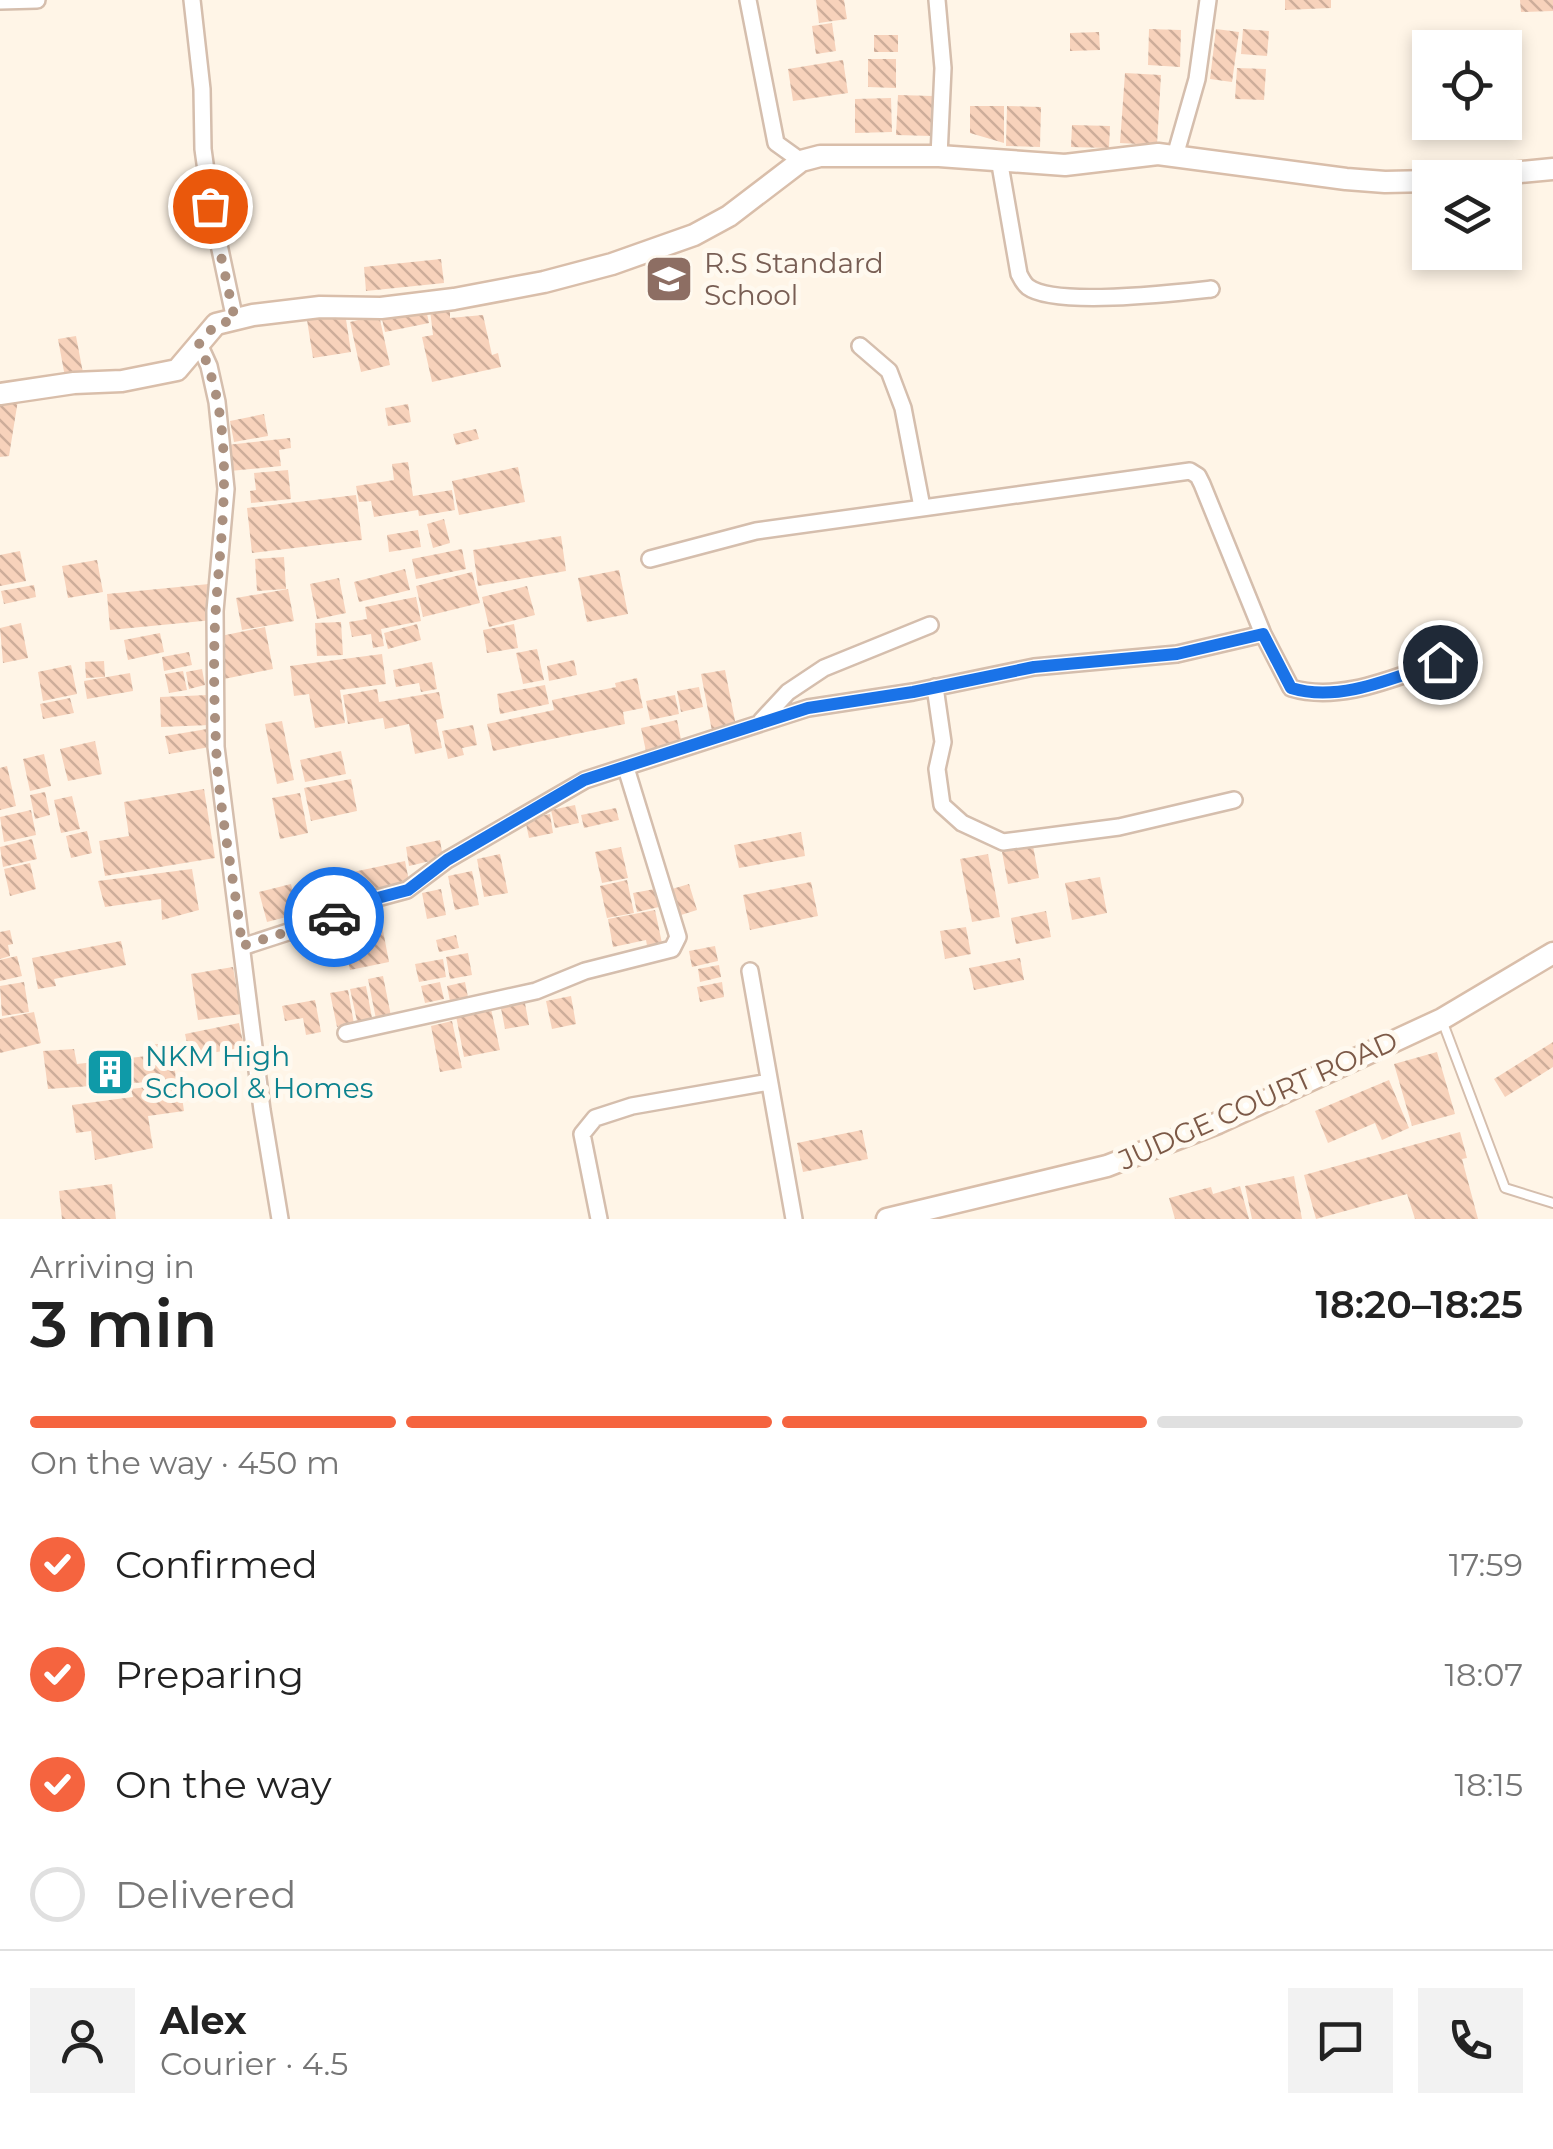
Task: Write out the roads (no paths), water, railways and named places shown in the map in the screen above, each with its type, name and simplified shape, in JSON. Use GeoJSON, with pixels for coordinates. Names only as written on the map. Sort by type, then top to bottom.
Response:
{"type":"FeatureCollection","features":[{"type":"Feature","properties":{"kind":"street"},"geometry":{"type":"LineString","coordinates":[[0,2],[38,0]]}},
{"type":"Feature","properties":{"kind":"street"},"geometry":{"type":"LineString","coordinates":[[192,0],[202,89],[205,168],[235,320]]}},
{"type":"Feature","properties":{"kind":"street"},"geometry":{"type":"LineString","coordinates":[[748,0],[776,143],[801,161]]}},
{"type":"Feature","properties":{"kind":"street"},"geometry":{"type":"LineString","coordinates":[[937,0],[944,68],[939,156]]}},
{"type":"Feature","properties":{"kind":"street"},"geometry":{"type":"LineString","coordinates":[[1174,156],[1197,79],[1208,0]]}},
{"type":"Feature","properties":{"kind":"street"},"geometry":{"type":"LineString","coordinates":[[0,394],[74,383],[122,382],[177,370],[216,324],[320,308],[381,308],[454,299],[612,264],[694,236],[728,216],[801,161],[834,154],[1065,165],[1141,155],[1174,156],[1346,179],[1412,183]]}},
{"type":"Feature","properties":{"kind":"street"},"geometry":{"type":"LineString","coordinates":[[999,159],[1019,274],[1026,286],[1074,296],[1122,298],[1211,290]]}},
{"type":"Feature","properties":{"kind":"street"},"geometry":{"type":"LineString","coordinates":[[1522,172],[1553,169]]}},
{"type":"Feature","properties":{"kind":"street"},"geometry":{"type":"LineString","coordinates":[[199,344],[209,366],[217,402],[226,488],[215,610],[216,747],[262,1110],[280,1219]]}},
{"type":"Feature","properties":{"kind":"street"},"geometry":{"type":"LineString","coordinates":[[860,346],[889,371],[902,408],[922,507]]}},
{"type":"Feature","properties":{"kind":"street"},"geometry":{"type":"LineString","coordinates":[[650,559],[756,531],[1190,471],[1202,484],[1263,634],[1291,688],[1357,689],[1440,662]]}},
{"type":"Feature","properties":{"kind":"street"},"geometry":{"type":"LineString","coordinates":[[758,724],[788,692],[824,668],[930,624]]}},
{"type":"Feature","properties":{"kind":"street"},"geometry":{"type":"LineString","coordinates":[[242,946],[334,917],[366,901],[408,890],[436,867],[584,780],[808,708],[1034,667],[1177,654],[1263,634]]}},
{"type":"Feature","properties":{"kind":"street"},"geometry":{"type":"LineString","coordinates":[[934,687],[943,742],[937,769],[942,805],[962,824],[1004,842],[1119,828],[1234,800]]}},
{"type":"Feature","properties":{"kind":"street"},"geometry":{"type":"LineString","coordinates":[[346,1033],[536,990],[585,971],[672,949],[678,937],[674,920],[626,768]]}},
{"type":"Feature","properties":{"kind":"street","name":"JUDGE COURT ROAD"},"geometry":{"type":"LineString","coordinates":[[888,1219],[1107,1166],[1218,1123],[1442,1018],[1553,952]]}},
{"type":"Feature","properties":{"kind":"street"},"geometry":{"type":"LineString","coordinates":[[750,970],[794,1219]]}},
{"type":"Feature","properties":{"kind":"street"},"geometry":{"type":"LineString","coordinates":[[599,1219],[582,1134],[595,1118],[632,1106],[769,1082]]}},
{"type":"Feature","properties":{"kind":"lane"},"geometry":{"type":"LineString","coordinates":[[1442,1018],[1505,1188],[1553,1203]]}},
{"type":"Feature","properties":{"kind":"place","name":"R.S Standard School"},"geometry":{"type":"Point","coordinates":[669,279]}},
{"type":"Feature","properties":{"kind":"place","name":"NKM High School & Homes"},"geometry":{"type":"Point","coordinates":[110,1072]}}]}
